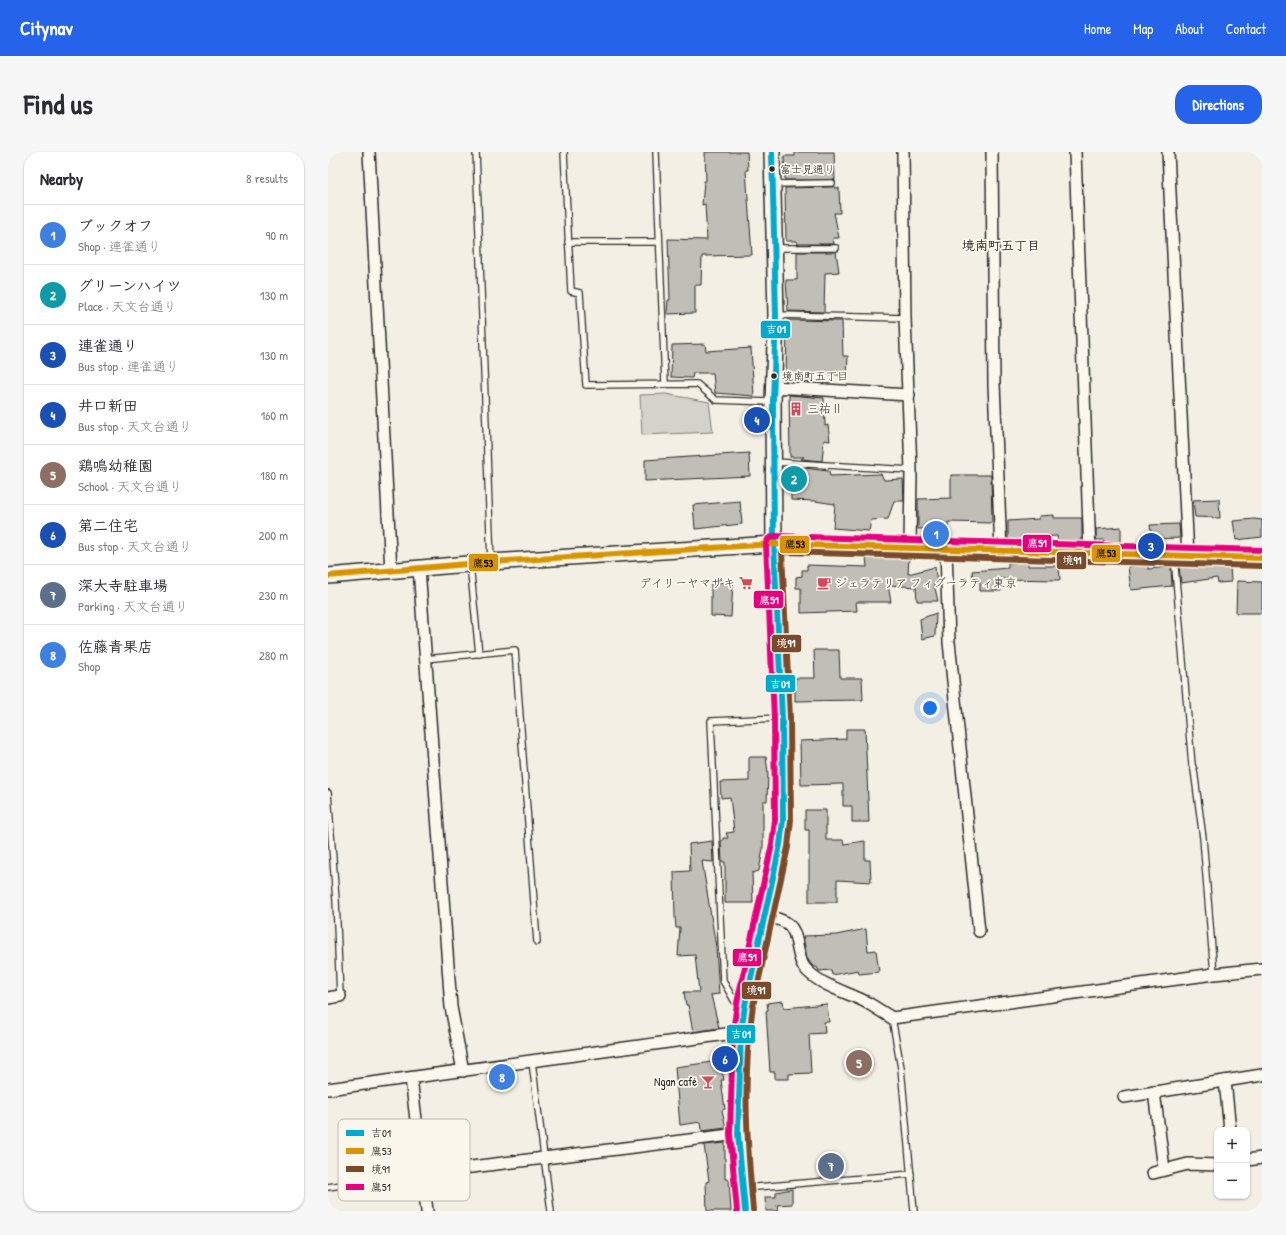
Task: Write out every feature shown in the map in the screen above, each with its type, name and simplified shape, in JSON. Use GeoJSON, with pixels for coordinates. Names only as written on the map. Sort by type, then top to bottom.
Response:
{"type":"FeatureCollection","features":[{"type":"Feature","properties":{"kind":"main road"},"geometry":{"type":"LineString","coordinates":[[745,1211],[738,1134],[738,1077],[741,1032],[745,1005],[780,845],[783,820],[782,718],[774,544],[774,394],[776,315],[772,152]]}},
{"type":"Feature","properties":{"kind":"main road"},"geometry":{"type":"LineString","coordinates":[[328,576],[491,562],[774,544],[1262,558]]}},
{"type":"Feature","properties":{"kind":"street"},"geometry":{"type":"LineString","coordinates":[[369,152],[391,571]]}},
{"type":"Feature","properties":{"kind":"street"},"geometry":{"type":"LineString","coordinates":[[903,152],[905,318],[912,470],[910,548]]}},
{"type":"Feature","properties":{"kind":"street"},"geometry":{"type":"LineString","coordinates":[[992,152],[994,384],[1001,551]]}},
{"type":"Feature","properties":{"kind":"street"},"geometry":{"type":"LineString","coordinates":[[1075,152],[1090,554]]}},
{"type":"Feature","properties":{"kind":"street"},"geometry":{"type":"LineString","coordinates":[[1168,152],[1181,556]]}},
{"type":"Feature","properties":{"kind":"street"},"geometry":{"type":"LineString","coordinates":[[774,394],[909,395]]}},
{"type":"Feature","properties":{"kind":"street"},"geometry":{"type":"LineString","coordinates":[[946,550],[948,642],[979,931]]}},
{"type":"Feature","properties":{"kind":"street"},"geometry":{"type":"LineString","coordinates":[[419,568],[451,1007],[463,1071]]}},
{"type":"Feature","properties":{"kind":"street"},"geometry":{"type":"LineString","coordinates":[[765,915],[785,922],[790,926],[793,930],[800,958],[804,967],[812,974],[829,985],[868,1003],[892,1018],[1214,974],[1262,969]]}},
{"type":"Feature","properties":{"kind":"street"},"geometry":{"type":"LineString","coordinates":[[328,998],[340,996]]}},
{"type":"Feature","properties":{"kind":"street"},"geometry":{"type":"LineString","coordinates":[[328,1089],[741,1032]]}},
{"type":"Feature","properties":{"kind":"street"},"geometry":{"type":"LineString","coordinates":[[1124,1097],[1262,1075]]}},
{"type":"Feature","properties":{"kind":"street"},"geometry":{"type":"LineString","coordinates":[[411,1078],[416,1119]]}},
{"type":"Feature","properties":{"kind":"street"},"geometry":{"type":"LineString","coordinates":[[1225,1081],[1230,1127]]}},
{"type":"Feature","properties":{"kind":"street"},"geometry":{"type":"LineString","coordinates":[[1154,1092],[1164,1169]]}},
{"type":"Feature","properties":{"kind":"street"},"geometry":{"type":"LineString","coordinates":[[470,1167],[738,1134]]}},
{"type":"Feature","properties":{"kind":"street"},"geometry":{"type":"LineString","coordinates":[[1250,1160],[1262,1158]]}},
{"type":"Feature","properties":{"kind":"street"},"geometry":{"type":"LineString","coordinates":[[1153,1173],[1188,1164],[1214,1165]]}},
{"type":"Feature","properties":{"kind":"street"},"geometry":{"type":"LineString","coordinates":[[426,1201],[427,1211]]}},
{"type":"Feature","properties":{"kind":"lane"},"geometry":{"type":"LineString","coordinates":[[476,152],[491,562]]}},
{"type":"Feature","properties":{"kind":"lane"},"geometry":{"type":"LineString","coordinates":[[564,152],[571,291],[580,293],[586,385],[697,384],[716,400],[774,394]]}},
{"type":"Feature","properties":{"kind":"lane"},"geometry":{"type":"LineString","coordinates":[[656,152],[665,384]]}},
{"type":"Feature","properties":{"kind":"lane"},"geometry":{"type":"LineString","coordinates":[[772,184],[832,183]]}},
{"type":"Feature","properties":{"kind":"lane"},"geometry":{"type":"LineString","coordinates":[[568,242],[659,242]]}},
{"type":"Feature","properties":{"kind":"lane"},"geometry":{"type":"LineString","coordinates":[[774,248],[836,248]]}},
{"type":"Feature","properties":{"kind":"lane"},"geometry":{"type":"LineString","coordinates":[[776,315],[905,318]]}},
{"type":"Feature","properties":{"kind":"lane"},"geometry":{"type":"LineString","coordinates":[[774,462],[912,470]]}},
{"type":"Feature","properties":{"kind":"lane"},"geometry":{"type":"LineString","coordinates":[[1181,556],[1192,765],[1194,770],[1203,838],[1214,974]]}},
{"type":"Feature","properties":{"kind":"lane"},"geometry":{"type":"LineString","coordinates":[[470,564],[479,654]]}},
{"type":"Feature","properties":{"kind":"lane"},"geometry":{"type":"LineString","coordinates":[[425,659],[515,650],[537,942]]}},
{"type":"Feature","properties":{"kind":"lane"},"geometry":{"type":"LineString","coordinates":[[745,1005],[735,1002],[723,981],[711,722],[782,718]]}},
{"type":"Feature","properties":{"kind":"lane"},"geometry":{"type":"LineString","coordinates":[[328,794],[336,900],[340,996]]}},
{"type":"Feature","properties":{"kind":"lane"},"geometry":{"type":"LineString","coordinates":[[892,1018],[900,1068],[914,1211]]}},
{"type":"Feature","properties":{"kind":"lane"},"geometry":{"type":"LineString","coordinates":[[532,1062],[551,1211]]}},
{"type":"Feature","properties":{"kind":"lane"},"geometry":{"type":"LineString","coordinates":[[744,1188],[911,1174]]}},
{"type":"Feature","properties":{"kind":"lane"},"geometry":{"type":"LineString","coordinates":[[328,1187],[338,1186]]}},
{"type":"Feature","properties":{"kind":"shaded area"},"geometry":{"type":"Polygon","coordinates":[[[666,394],[709,402],[713,432],[642,435],[640,395],[666,394]]]}},
{"type":"Feature","properties":{"kind":"building"},"geometry":{"type":"Polygon","coordinates":[[[705,152],[747,152],[748,170],[746,170],[752,255],[702,256],[701,285],[695,285],[695,313],[667,314],[668,300],[670,300],[668,239],[707,240],[705,204],[702,205],[704,181],[706,181],[705,152]]]}},
{"type":"Feature","properties":{"kind":"building"},"geometry":{"type":"Polygon","coordinates":[[[795,152],[834,152],[835,180],[785,180],[784,156],[795,156],[795,152]]]}},
{"type":"Feature","properties":{"kind":"building"},"geometry":{"type":"Polygon","coordinates":[[[835,186],[835,188],[839,188],[840,213],[834,213],[839,238],[833,238],[834,244],[797,244],[797,241],[786,241],[785,188],[835,186]]]}},
{"type":"Feature","properties":{"kind":"building"},"geometry":{"type":"Polygon","coordinates":[[[797,252],[836,252],[839,272],[825,273],[824,312],[788,311],[786,280],[797,280],[797,252]]]}},
{"type":"Feature","properties":{"kind":"building"},"geometry":{"type":"Polygon","coordinates":[[[787,320],[842,321],[843,356],[848,356],[847,376],[829,374],[803,375],[803,382],[786,381],[787,320]]]}},
{"type":"Feature","properties":{"kind":"building"},"geometry":{"type":"Polygon","coordinates":[[[705,344],[706,351],[751,348],[754,396],[715,393],[713,373],[693,373],[692,378],[671,377],[672,345],[705,344]]]}},
{"type":"Feature","properties":{"kind":"building"},"geometry":{"type":"Polygon","coordinates":[[[789,395],[824,398],[825,426],[828,425],[830,441],[824,440],[822,461],[801,459],[804,457],[790,457],[789,395]]]}},
{"type":"Feature","properties":{"kind":"building"},"geometry":{"type":"Polygon","coordinates":[[[749,453],[750,476],[645,481],[645,460],[749,453]]]}},
{"type":"Feature","properties":{"kind":"building"},"geometry":{"type":"Polygon","coordinates":[[[795,467],[829,471],[830,476],[881,474],[884,480],[903,479],[904,501],[894,501],[888,519],[871,520],[869,531],[833,528],[835,504],[791,500],[791,473],[795,467]]]}},
{"type":"Feature","properties":{"kind":"building"},"geometry":{"type":"Polygon","coordinates":[[[951,475],[991,475],[992,523],[948,522],[948,528],[918,529],[918,499],[951,498],[951,475]]]}},
{"type":"Feature","properties":{"kind":"building"},"geometry":{"type":"Polygon","coordinates":[[[1219,499],[1220,518],[1195,517],[1193,500],[1219,499]]]}},
{"type":"Feature","properties":{"kind":"building"},"geometry":{"type":"Polygon","coordinates":[[[740,501],[742,524],[695,529],[693,505],[740,501]]]}},
{"type":"Feature","properties":{"kind":"building"},"geometry":{"type":"Polygon","coordinates":[[[1054,515],[1054,518],[1082,518],[1082,540],[1058,543],[1057,536],[1036,537],[1036,541],[1008,540],[1008,521],[1039,519],[1039,516],[1054,515]]]}},
{"type":"Feature","properties":{"kind":"building"},"geometry":{"type":"Polygon","coordinates":[[[1254,519],[1262,520],[1262,537],[1236,540],[1233,521],[1254,519]]]}},
{"type":"Feature","properties":{"kind":"building"},"geometry":{"type":"Polygon","coordinates":[[[1179,524],[1180,538],[1152,539],[1150,525],[1179,524]]]}},
{"type":"Feature","properties":{"kind":"building"},"geometry":{"type":"Polygon","coordinates":[[[1121,527],[1121,544],[1104,545],[1104,540],[1096,540],[1096,529],[1121,527]]]}},
{"type":"Feature","properties":{"kind":"building"},"geometry":{"type":"Polygon","coordinates":[[[866,557],[909,557],[908,574],[935,567],[937,583],[934,584],[938,601],[917,601],[916,587],[888,585],[891,602],[856,602],[857,611],[801,613],[801,588],[796,588],[796,577],[802,576],[802,570],[807,570],[807,565],[867,567],[866,557]]]}},
{"type":"Feature","properties":{"kind":"building"},"geometry":{"type":"Polygon","coordinates":[[[1028,562],[1028,566],[1059,566],[1060,580],[999,579],[1001,591],[980,591],[980,580],[973,580],[972,571],[1008,568],[1008,563],[1028,562]]]}},
{"type":"Feature","properties":{"kind":"building"},"geometry":{"type":"Polygon","coordinates":[[[1148,564],[1148,569],[1171,567],[1172,586],[1131,590],[1128,567],[1148,564]]]}},
{"type":"Feature","properties":{"kind":"building"},"geometry":{"type":"Polygon","coordinates":[[[1196,565],[1205,566],[1205,568],[1230,566],[1231,582],[1218,583],[1217,578],[1181,583],[1179,567],[1196,565]]]}},
{"type":"Feature","properties":{"kind":"building"},"geometry":{"type":"Polygon","coordinates":[[[1237,581],[1262,582],[1262,613],[1236,613],[1237,581]]]}},
{"type":"Feature","properties":{"kind":"building"},"geometry":{"type":"Polygon","coordinates":[[[733,582],[731,617],[711,616],[711,583],[733,582]]]}},
{"type":"Feature","properties":{"kind":"building"},"geometry":{"type":"Polygon","coordinates":[[[936,613],[935,636],[922,639],[920,619],[936,613]]]}},
{"type":"Feature","properties":{"kind":"building"},"geometry":{"type":"Polygon","coordinates":[[[814,650],[839,650],[840,678],[862,678],[863,700],[795,701],[795,678],[815,678],[814,650]]]}},
{"type":"Feature","properties":{"kind":"building"},"geometry":{"type":"Polygon","coordinates":[[[846,729],[865,729],[869,822],[852,822],[852,806],[843,806],[843,784],[801,785],[800,741],[846,739],[846,729]]]}},
{"type":"Feature","properties":{"kind":"building"},"geometry":{"type":"Polygon","coordinates":[[[749,757],[766,757],[768,773],[767,801],[763,801],[763,848],[759,871],[752,873],[753,903],[725,903],[725,862],[722,862],[721,841],[723,838],[728,838],[726,833],[734,832],[730,797],[721,798],[720,782],[749,781],[749,757]]]}},
{"type":"Feature","properties":{"kind":"building"},"geometry":{"type":"Polygon","coordinates":[[[805,810],[826,810],[826,840],[843,840],[844,844],[865,841],[865,860],[870,860],[871,882],[837,880],[837,902],[809,902],[809,830],[805,830],[805,810]]]}},
{"type":"Feature","properties":{"kind":"building"},"geometry":{"type":"Polygon","coordinates":[[[712,841],[713,862],[702,861],[716,947],[719,994],[711,995],[719,1028],[693,1032],[684,992],[699,992],[695,955],[678,956],[680,928],[676,928],[674,872],[690,871],[689,844],[712,841]]]}},
{"type":"Feature","properties":{"kind":"building"},"geometry":{"type":"Polygon","coordinates":[[[866,929],[868,951],[876,950],[879,972],[859,974],[858,970],[832,975],[831,970],[819,971],[817,967],[814,967],[807,958],[803,936],[836,935],[866,929]]]}},
{"type":"Feature","properties":{"kind":"building"},"geometry":{"type":"Polygon","coordinates":[[[783,1001],[784,1008],[827,1004],[829,1022],[824,1022],[825,1033],[809,1034],[811,1073],[789,1074],[789,1079],[775,1079],[775,1072],[770,1072],[766,1011],[768,1010],[767,1003],[783,1001]]]}},
{"type":"Feature","properties":{"kind":"building"},"geometry":{"type":"Polygon","coordinates":[[[720,1061],[724,1080],[721,1080],[725,1109],[722,1110],[726,1128],[702,1131],[701,1122],[680,1125],[675,1067],[720,1061]]]}},
{"type":"Feature","properties":{"kind":"building"},"geometry":{"type":"Polygon","coordinates":[[[725,1143],[725,1179],[729,1179],[731,1211],[707,1211],[706,1182],[709,1181],[704,1145],[725,1143]]]}},
{"type":"Feature","properties":{"kind":"building"},"geometry":{"type":"Polygon","coordinates":[[[792,1189],[792,1204],[777,1205],[778,1211],[766,1211],[765,1197],[776,1197],[776,1192],[792,1189]]]}},
{"type":"Feature","properties":{"kind":"transit line","name":"吉01"},"geometry":{"type":"LineString","coordinates":[[745,1211],[738,1134],[741,1032],[745,1005],[780,845],[783,820],[782,718],[774,544],[773,402],[776,315],[772,152]]}},
{"type":"Feature","properties":{"kind":"transit line","name":"鷹51"},"geometry":{"type":"LineString","coordinates":[[737,1211],[730,1134],[733,1032],[737,1003],[772,844],[775,820],[774,718],[766,544],[768,539],[774,536],[1262,550]]}},
{"type":"Feature","properties":{"kind":"transit line","name":"鷹53"},"geometry":{"type":"LineString","coordinates":[[328,576],[491,562],[774,544],[1262,558]]}},
{"type":"Feature","properties":{"kind":"transit line","name":"境91"},"geometry":{"type":"LineString","coordinates":[[753,1210],[747,1133],[747,1083],[750,1032],[753,1006],[788,847],[791,820],[790,718],[782,552],[1262,566]]}},
{"type":"Feature","properties":{"kind":"place","name":"富士見通り"},"geometry":{"type":"Point","coordinates":[772,169]}},
{"type":"Feature","properties":{"kind":"place","name":"境南町五丁目"},"geometry":{"type":"Point","coordinates":[774,376]}},
{"type":"Feature","properties":{"kind":"place","name":"三祐Ⅱ"},"geometry":{"type":"Point","coordinates":[796,409]}},
{"type":"Feature","properties":{"kind":"place","name":"井口新田"},"geometry":{"type":"Point","coordinates":[757,420]}},
{"type":"Feature","properties":{"kind":"place","name":"グリーンハイツ"},"geometry":{"type":"Point","coordinates":[794,479]}},
{"type":"Feature","properties":{"kind":"place","name":"ブックオフ"},"geometry":{"type":"Point","coordinates":[936,534]}},
{"type":"Feature","properties":{"kind":"place","name":"連雀通り"},"geometry":{"type":"Point","coordinates":[1151,546]}},
{"type":"Feature","properties":{"kind":"place","name":"デイリーヤマザキ"},"geometry":{"type":"Point","coordinates":[746,583]}},
{"type":"Feature","properties":{"kind":"place","name":"ジェラテリア フィグーラティ東京"},"geometry":{"type":"Point","coordinates":[824,583]}},
{"type":"Feature","properties":{"kind":"place","name":"第二住宅"},"geometry":{"type":"Point","coordinates":[725,1059]}},
{"type":"Feature","properties":{"kind":"place","name":"鶏鳴幼稚園"},"geometry":{"type":"Point","coordinates":[859,1063]}},
{"type":"Feature","properties":{"kind":"place","name":"佐藤青果店"},"geometry":{"type":"Point","coordinates":[502,1077]}},
{"type":"Feature","properties":{"kind":"place","name":"Ngan café"},"geometry":{"type":"Point","coordinates":[708,1082]}},
{"type":"Feature","properties":{"kind":"place","name":"深大寺駐車場"},"geometry":{"type":"Point","coordinates":[831,1166]}},
{"type":"Feature","properties":{"kind":"district","name":"境南町五丁目"},"geometry":{"type":"Point","coordinates":[1001,245]}}]}
